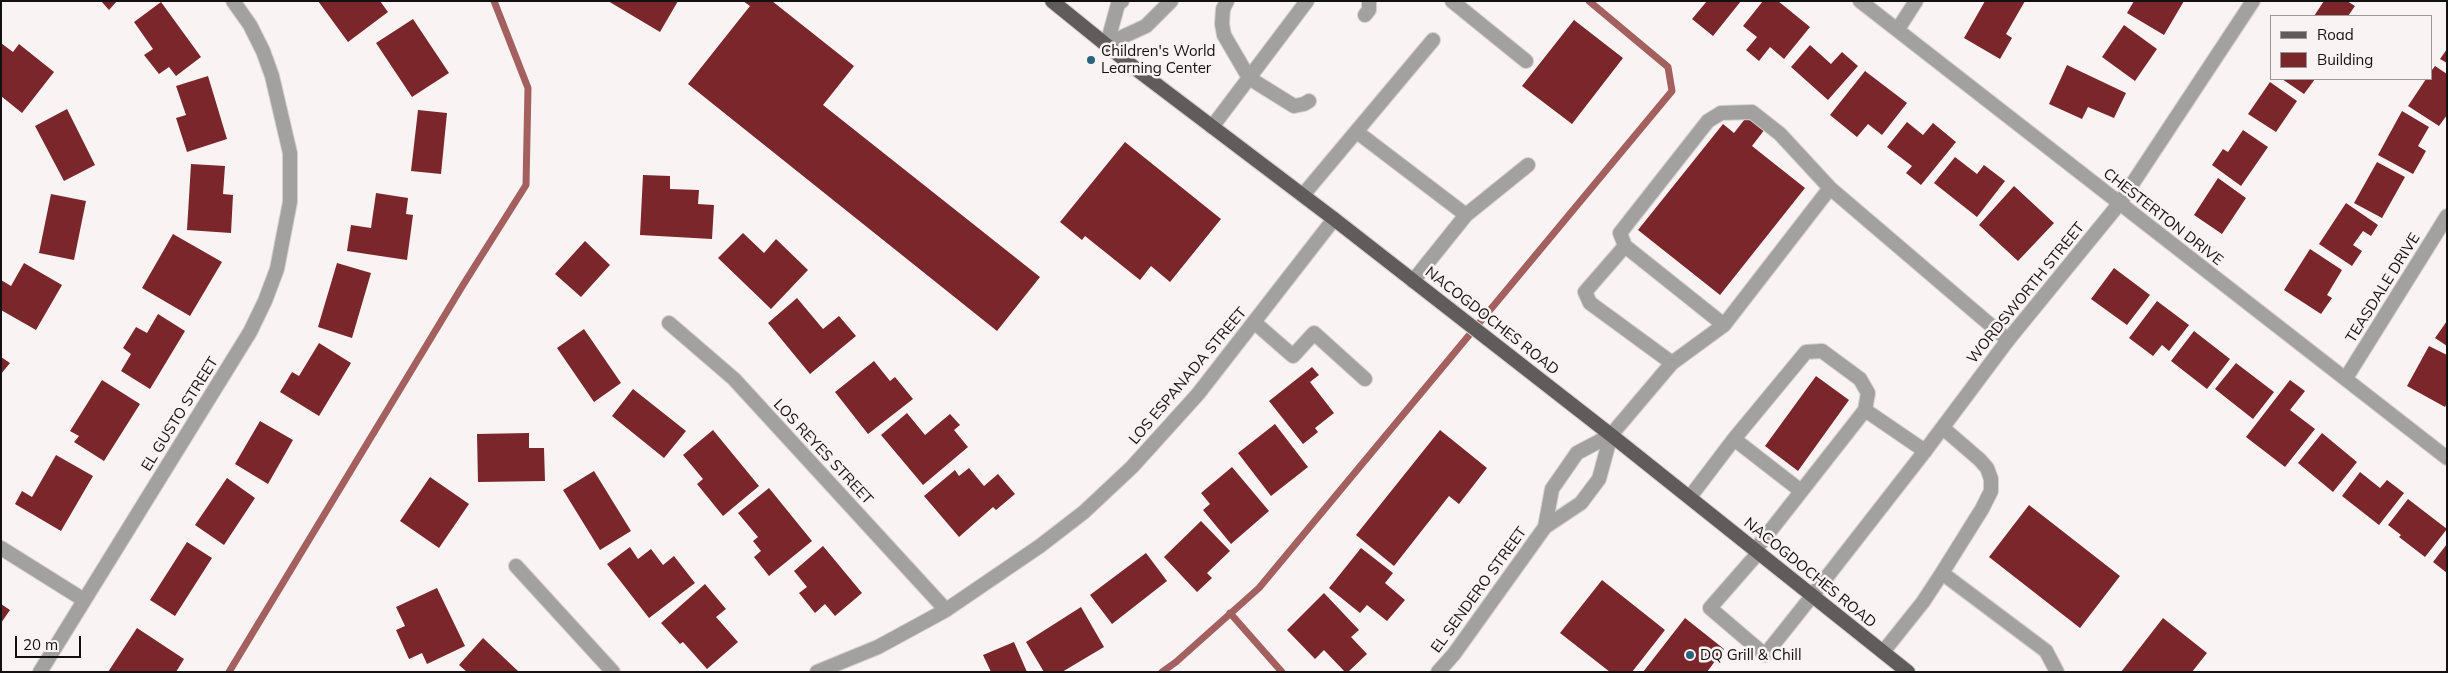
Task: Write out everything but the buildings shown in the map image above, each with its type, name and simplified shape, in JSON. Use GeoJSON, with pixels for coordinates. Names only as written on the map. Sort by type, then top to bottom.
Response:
{"type":"FeatureCollection","features":[{"type":"Feature","properties":{"kind":"main road","name":"NACOGDOCHES ROAD"},"geometry":{"type":"LineString","coordinates":[[1052,1],[1136,69],[1303,195],[1611,435],[1908,672]]}},
{"type":"Feature","properties":{"kind":"street","name":"EL GUSTO STREET"},"geometry":{"type":"LineString","coordinates":[[40,672],[250,332],[265,301],[277,269],[285,236],[290,202],[290,153],[277,95],[263,51],[250,25],[233,1]]}},
{"type":"Feature","properties":{"kind":"street"},"geometry":{"type":"LineString","coordinates":[[1107,44],[1118,4],[1122,1]]}},
{"type":"Feature","properties":{"kind":"street"},"geometry":{"type":"LineString","coordinates":[[1107,44],[1146,26],[1171,1]]}},
{"type":"Feature","properties":{"kind":"street"},"geometry":{"type":"LineString","coordinates":[[1227,1],[1223,9],[1222,24],[1224,35],[1249,78],[1294,106],[1309,101]]}},
{"type":"Feature","properties":{"kind":"street"},"geometry":{"type":"LineString","coordinates":[[1212,127],[1307,1]]}},
{"type":"Feature","properties":{"kind":"street"},"geometry":{"type":"LineString","coordinates":[[1366,15],[1369,10],[1369,1]]}},
{"type":"Feature","properties":{"kind":"street"},"geometry":{"type":"LineString","coordinates":[[1452,1],[1526,61]]}},
{"type":"Feature","properties":{"kind":"street","name":"CHESTERTON DRIVE"},"geometry":{"type":"LineString","coordinates":[[1860,1],[2447,458]]}},
{"type":"Feature","properties":{"kind":"street"},"geometry":{"type":"LineString","coordinates":[[1898,29],[1916,1]]}},
{"type":"Feature","properties":{"kind":"street","name":"WORDSWORTH STREET"},"geometry":{"type":"LineString","coordinates":[[1757,550],[1710,608],[1765,655],[1943,428],[2008,340],[2119,204],[2253,1]]}},
{"type":"Feature","properties":{"kind":"street"},"geometry":{"type":"LineString","coordinates":[[1303,195],[1433,40]]}},
{"type":"Feature","properties":{"kind":"street"},"geometry":{"type":"LineString","coordinates":[[1724,325],[1624,246],[1620,233],[1708,121],[1720,113],[1752,112],[1780,134],[1830,188],[2008,340]]}},
{"type":"Feature","properties":{"kind":"street"},"geometry":{"type":"LineString","coordinates":[[1357,132],[1466,215]]}},
{"type":"Feature","properties":{"kind":"street"},"geometry":{"type":"LineString","coordinates":[[1413,281],[1466,215],[1528,165]]}},
{"type":"Feature","properties":{"kind":"street"},"geometry":{"type":"LineString","coordinates":[[1611,435],[1672,363],[1724,325],[1830,188]]}},
{"type":"Feature","properties":{"kind":"street","name":"TEASDALE DRIVE"},"geometry":{"type":"LineString","coordinates":[[2346,378],[2447,216]]}},
{"type":"Feature","properties":{"kind":"street","name":"LOS ESPANADA STREET"},"geometry":{"type":"LineString","coordinates":[[817,672],[878,647],[946,610],[1040,546],[1084,512],[1132,467],[1198,394],[1334,219]]}},
{"type":"Feature","properties":{"kind":"street"},"geometry":{"type":"LineString","coordinates":[[1624,246],[1585,292],[1590,302],[1672,363]]}},
{"type":"Feature","properties":{"kind":"street"},"geometry":{"type":"LineString","coordinates":[[1254,322],[1293,356],[1314,333],[1365,379]]}},
{"type":"Feature","properties":{"kind":"street","name":"LOS REYES STREET"},"geometry":{"type":"LineString","coordinates":[[668,323],[734,379],[946,610]]}},
{"type":"Feature","properties":{"kind":"street"},"geometry":{"type":"LineString","coordinates":[[1690,497],[1734,439],[1806,352],[1822,351],[1860,379],[1868,393],[1865,410],[1757,550]]}},
{"type":"Feature","properties":{"kind":"street"},"geometry":{"type":"LineString","coordinates":[[1865,410],[1925,451]]}},
{"type":"Feature","properties":{"kind":"street"},"geometry":{"type":"LineString","coordinates":[[1883,652],[1923,602],[1982,509],[1990,491],[1992,479],[1984,464],[1943,428]]}},
{"type":"Feature","properties":{"kind":"street","name":"EL SENDERO STREET"},"geometry":{"type":"LineString","coordinates":[[1545,527],[1552,489],[1577,453],[1611,435]]}},
{"type":"Feature","properties":{"kind":"street","name":"EL SENDERO STREET"},"geometry":{"type":"LineString","coordinates":[[1438,672],[1454,654],[1545,527],[1580,503],[1599,479],[1611,435]]}},
{"type":"Feature","properties":{"kind":"street"},"geometry":{"type":"LineString","coordinates":[[1734,439],[1801,491]]}},
{"type":"Feature","properties":{"kind":"street"},"geometry":{"type":"LineString","coordinates":[[1,548],[84,600]]}},
{"type":"Feature","properties":{"kind":"street"},"geometry":{"type":"LineString","coordinates":[[516,566],[613,672]]}},
{"type":"Feature","properties":{"kind":"street"},"geometry":{"type":"LineString","coordinates":[[1942,573],[2046,651],[2057,672]]}},
{"type":"Feature","properties":{"kind":"waterway"},"geometry":{"type":"LineString","coordinates":[[229,672],[463,285],[526,185],[528,88],[494,1]]}},
{"type":"Feature","properties":{"kind":"waterway"},"geometry":{"type":"LineString","coordinates":[[1162,672],[1176,662],[1259,588],[1672,91],[1668,67],[1589,1]]}},
{"type":"Feature","properties":{"kind":"waterway"},"geometry":{"type":"LineString","coordinates":[[1230,613],[1282,672]]}},
{"type":"Feature","properties":{"kind":"place","name":"Children's World Learning Center"},"geometry":{"type":"Point","coordinates":[1091,60]}},
{"type":"Feature","properties":{"kind":"place","name":"DQ Grill & Chill"},"geometry":{"type":"Point","coordinates":[1690,655]}}]}
